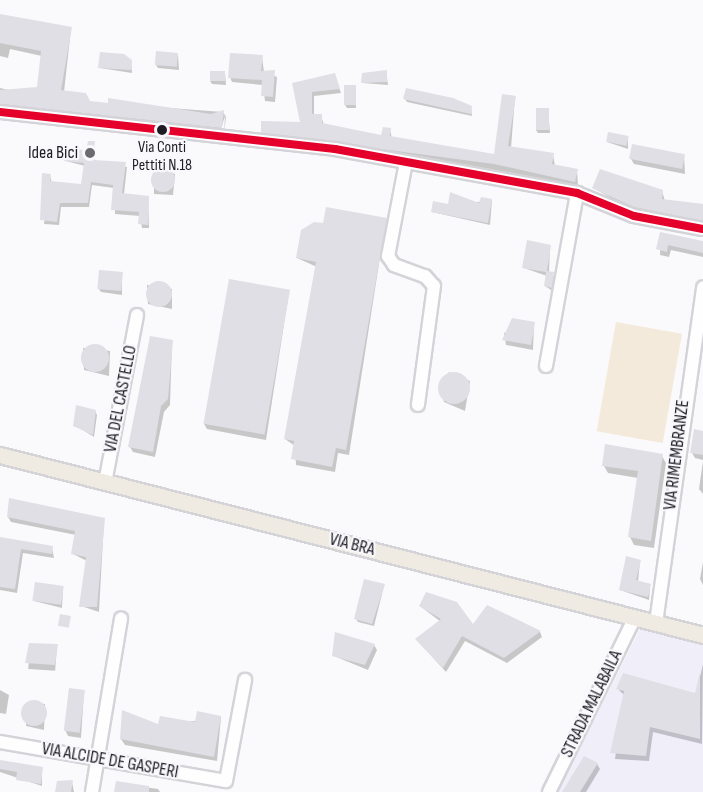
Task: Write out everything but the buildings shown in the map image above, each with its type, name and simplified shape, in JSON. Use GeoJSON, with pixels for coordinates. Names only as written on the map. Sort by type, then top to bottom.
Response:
{"type":"FeatureCollection","features":[{"type":"Feature","properties":{"kind":"main road","name":"VIA BRA"},"geometry":{"type":"LineString","coordinates":[[0,455],[703,635]]}},
{"type":"Feature","properties":{"kind":"street"},"geometry":{"type":"LineString","coordinates":[[0,112],[181,129],[406,162],[577,194],[634,216],[703,229]]}},
{"type":"Feature","properties":{"kind":"street"},"geometry":{"type":"LineString","coordinates":[[406,162],[388,256],[394,266],[425,276],[434,286],[418,405]]}},
{"type":"Feature","properties":{"kind":"street"},"geometry":{"type":"LineString","coordinates":[[546,366],[577,194]]}},
{"type":"Feature","properties":{"kind":"street","name":"VIA RIMEMBRANZE"},"geometry":{"type":"LineString","coordinates":[[656,623],[676,454],[703,287]]}},
{"type":"Feature","properties":{"kind":"street","name":"VIA DEL CASTELLO"},"geometry":{"type":"LineString","coordinates":[[105,483],[137,315]]}},
{"type":"Feature","properties":{"kind":"street","name":"STRADA MALABAILA"},"geometry":{"type":"LineString","coordinates":[[549,792],[635,617]]}},
{"type":"Feature","properties":{"kind":"street"},"geometry":{"type":"LineString","coordinates":[[92,792],[122,618]]}},
{"type":"Feature","properties":{"kind":"street","name":"VIA ALCIDE DE GASPERI"},"geometry":{"type":"LineString","coordinates":[[0,741],[226,781],[245,680]]}},
{"type":"Feature","properties":{"kind":"shaded area"},"geometry":{"type":"Polygon","coordinates":[[[616,322],[682,334],[663,443],[597,431],[616,322]]]}},
{"type":"Feature","properties":{"kind":"shaded area"},"geometry":{"type":"Polygon","coordinates":[[[641,627],[703,643],[703,792],[558,792],[641,627]]]}},
{"type":"Feature","properties":{"kind":"transit line"},"geometry":{"type":"LineString","coordinates":[[0,112],[335,149],[577,193],[634,216],[703,229]]}},
{"type":"Feature","properties":{"kind":"place","name":"Via Conti Pettiti N.18"},"geometry":{"type":"Point","coordinates":[162,130]}},
{"type":"Feature","properties":{"kind":"place","name":"Idea Bici"},"geometry":{"type":"Point","coordinates":[90,153]}}]}
